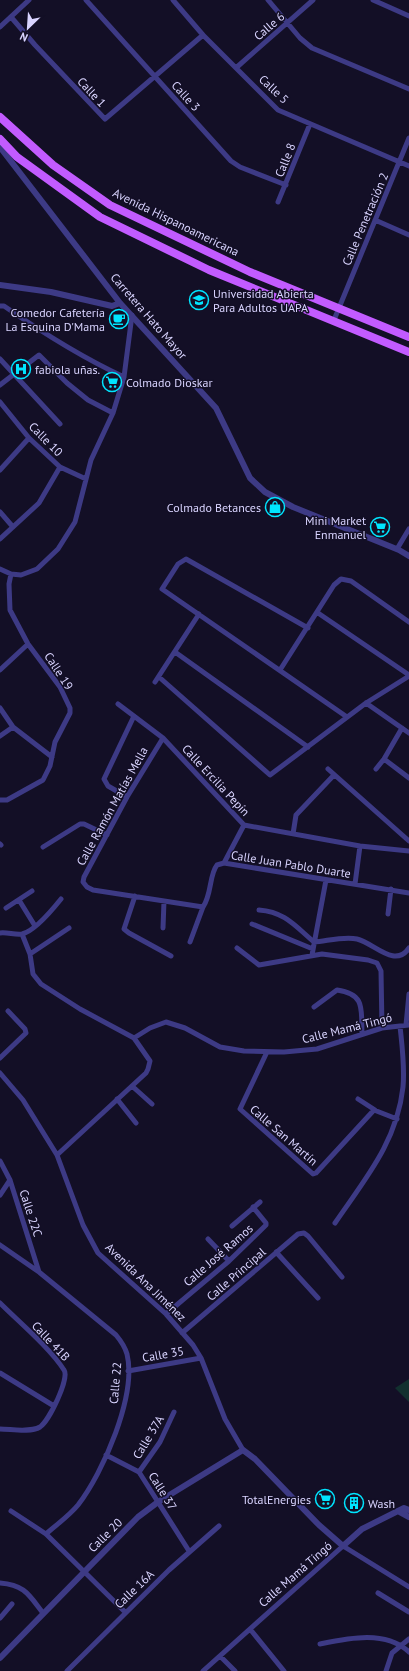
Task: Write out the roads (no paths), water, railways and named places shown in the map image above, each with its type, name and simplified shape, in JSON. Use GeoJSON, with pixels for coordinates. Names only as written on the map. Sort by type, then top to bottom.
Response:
{"type":"FeatureCollection","features":[{"type":"Feature","properties":{"kind":"main road","name":"Avenida Hispanoamericana"},"geometry":{"type":"LineString","coordinates":[[0,117],[53,165],[110,205],[250,272],[409,337]]}},
{"type":"Feature","properties":{"kind":"main road"},"geometry":{"type":"LineString","coordinates":[[0,139],[17,156],[100,217],[208,270],[334,320],[409,352]]}},
{"type":"Feature","properties":{"kind":"street"},"geometry":{"type":"LineString","coordinates":[[0,27],[29,0]]}},
{"type":"Feature","properties":{"kind":"street","name":"Calle 3"},"geometry":{"type":"LineString","coordinates":[[86,0],[235,164],[286,185]]}},
{"type":"Feature","properties":{"kind":"street","name":"Calle 5"},"geometry":{"type":"LineString","coordinates":[[173,0],[204,35],[237,67],[274,107],[409,166]]}},
{"type":"Feature","properties":{"kind":"street"},"geometry":{"type":"LineString","coordinates":[[268,0],[300,38],[312,48],[409,89]]}},
{"type":"Feature","properties":{"kind":"street","name":"Calle 6"},"geometry":{"type":"LineString","coordinates":[[237,67],[313,0]]}},
{"type":"Feature","properties":{"kind":"street"},"geometry":{"type":"LineString","coordinates":[[373,0],[409,16]]}},
{"type":"Feature","properties":{"kind":"street","name":"Calle 1"},"geometry":{"type":"LineString","coordinates":[[11,17],[106,119],[204,35]]}},
{"type":"Feature","properties":{"kind":"street","name":"Calle 8"},"geometry":{"type":"LineString","coordinates":[[278,202],[310,124]]}},
{"type":"Feature","properties":{"kind":"street","name":"Calle Penetración 2"},"geometry":{"type":"LineString","coordinates":[[338,308],[409,138]]}},
{"type":"Feature","properties":{"kind":"street","name":"Carretera Hato Mayor"},"geometry":{"type":"LineString","coordinates":[[0,147],[120,303],[216,408],[250,478],[265,492],[293,506],[397,549],[409,556]]}},
{"type":"Feature","properties":{"kind":"street"},"geometry":{"type":"LineString","coordinates":[[375,220],[409,235]]}},
{"type":"Feature","properties":{"kind":"street"},"geometry":{"type":"LineString","coordinates":[[0,285],[52,292],[112,306],[120,303]]}},
{"type":"Feature","properties":{"kind":"street"},"geometry":{"type":"LineString","coordinates":[[1,305],[52,339],[91,362],[124,377]]}},
{"type":"Feature","properties":{"kind":"street"},"geometry":{"type":"LineString","coordinates":[[334,320],[338,308]]}},
{"type":"Feature","properties":{"kind":"street"},"geometry":{"type":"LineString","coordinates":[[0,569],[11,574],[21,575],[37,569],[58,549],[75,522],[90,460],[113,413],[124,377],[132,315]]}},
{"type":"Feature","properties":{"kind":"street"},"geometry":{"type":"LineString","coordinates":[[0,385],[36,355],[41,356],[67,383],[88,400],[113,413]]}},
{"type":"Feature","properties":{"kind":"street"},"geometry":{"type":"LineString","coordinates":[[0,359],[60,424]]}},
{"type":"Feature","properties":{"kind":"street","name":"Calle 10"},"geometry":{"type":"LineString","coordinates":[[0,402],[29,438],[60,467],[86,479]]}},
{"type":"Feature","properties":{"kind":"street"},"geometry":{"type":"LineString","coordinates":[[0,470],[29,438]]}},
{"type":"Feature","properties":{"kind":"street"},"geometry":{"type":"LineString","coordinates":[[0,538],[39,503],[60,467]]}},
{"type":"Feature","properties":{"kind":"street"},"geometry":{"type":"LineString","coordinates":[[0,512],[13,527]]}},
{"type":"Feature","properties":{"kind":"street"},"geometry":{"type":"LineString","coordinates":[[397,549],[409,529]]}},
{"type":"Feature","properties":{"kind":"street"},"geometry":{"type":"LineString","coordinates":[[308,628],[186,559],[178,564],[162,589],[347,717]]}},
{"type":"Feature","properties":{"kind":"street","name":"Calle 19"},"geometry":{"type":"LineString","coordinates":[[0,800],[8,800],[43,780],[47,774],[55,742],[69,717],[70,708],[60,687],[28,644],[10,610],[9,584],[11,574]]}},
{"type":"Feature","properties":{"kind":"street"},"geometry":{"type":"LineString","coordinates":[[280,670],[318,613],[334,585],[341,579],[351,581],[409,622]]}},
{"type":"Feature","properties":{"kind":"street"},"geometry":{"type":"LineString","coordinates":[[159,677],[270,775],[366,703],[409,676],[318,613]]}},
{"type":"Feature","properties":{"kind":"street"},"geometry":{"type":"LineString","coordinates":[[155,682],[199,614]]}},
{"type":"Feature","properties":{"kind":"street"},"geometry":{"type":"LineString","coordinates":[[0,670],[28,644]]}},
{"type":"Feature","properties":{"kind":"street"},"geometry":{"type":"LineString","coordinates":[[175,652],[308,747]]}},
{"type":"Feature","properties":{"kind":"street"},"geometry":{"type":"LineString","coordinates":[[366,703],[409,732]]}},
{"type":"Feature","properties":{"kind":"street","name":"Calle Ercilia Pepín"},"geometry":{"type":"LineString","coordinates":[[118,704],[163,738],[244,825],[360,846],[409,851]]}},
{"type":"Feature","properties":{"kind":"street"},"geometry":{"type":"LineString","coordinates":[[0,708],[14,727],[52,757]]}},
{"type":"Feature","properties":{"kind":"street"},"geometry":{"type":"LineString","coordinates":[[127,797],[108,786],[104,779],[134,716]]}},
{"type":"Feature","properties":{"kind":"street"},"geometry":{"type":"LineString","coordinates":[[0,736],[14,727]]}},
{"type":"Feature","properties":{"kind":"street"},"geometry":{"type":"LineString","coordinates":[[376,769],[384,759],[402,728]]}},
{"type":"Feature","properties":{"kind":"street","name":"Calle Ramón Matías Mella"},"geometry":{"type":"LineString","coordinates":[[135,896],[94,890],[85,885],[84,877],[127,797],[163,738]]}},
{"type":"Feature","properties":{"kind":"street"},"geometry":{"type":"LineString","coordinates":[[384,759],[409,778]]}},
{"type":"Feature","properties":{"kind":"street"},"geometry":{"type":"LineString","coordinates":[[328,769],[409,841]]}},
{"type":"Feature","properties":{"kind":"street"},"geometry":{"type":"LineString","coordinates":[[293,834],[296,815],[334,775]]}},
{"type":"Feature","properties":{"kind":"street"},"geometry":{"type":"LineString","coordinates":[[43,847],[80,824],[84,824],[107,835]]}},
{"type":"Feature","properties":{"kind":"street"},"geometry":{"type":"LineString","coordinates":[[224,863],[244,825]]}},
{"type":"Feature","properties":{"kind":"street"},"geometry":{"type":"LineString","coordinates":[[355,884],[360,846]]}},
{"type":"Feature","properties":{"kind":"street","name":"Calle Juan Pablo Duarte"},"geometry":{"type":"LineString","coordinates":[[190,942],[203,907],[209,897],[214,870],[218,865],[224,863],[409,893]]}},
{"type":"Feature","properties":{"kind":"street"},"geometry":{"type":"LineString","coordinates":[[312,955],[326,880]]}},
{"type":"Feature","properties":{"kind":"street"},"geometry":{"type":"LineString","coordinates":[[388,914],[391,889]]}},
{"type":"Feature","properties":{"kind":"street"},"geometry":{"type":"LineString","coordinates":[[6,908],[32,891]]}},
{"type":"Feature","properties":{"kind":"street"},"geometry":{"type":"LineString","coordinates":[[171,956],[124,929],[135,896],[203,907]]}},
{"type":"Feature","properties":{"kind":"street"},"geometry":{"type":"LineString","coordinates":[[0,933],[22,934],[35,926],[61,899]]}},
{"type":"Feature","properties":{"kind":"street"},"geometry":{"type":"LineString","coordinates":[[19,900],[35,926]]}},
{"type":"Feature","properties":{"kind":"street"},"geometry":{"type":"LineString","coordinates":[[163,928],[164,901]]}},
{"type":"Feature","properties":{"kind":"street"},"geometry":{"type":"LineString","coordinates":[[259,910],[270,911],[282,915],[293,922],[314,942]]}},
{"type":"Feature","properties":{"kind":"street"},"geometry":{"type":"LineString","coordinates":[[252,924],[313,949]]}},
{"type":"Feature","properties":{"kind":"street"},"geometry":{"type":"LineString","coordinates":[[30,954],[69,928]]}},
{"type":"Feature","properties":{"kind":"street"},"geometry":{"type":"LineString","coordinates":[[22,934],[30,954],[33,974],[42,984],[80,1009],[134,1038],[147,1056],[149,1065],[146,1073],[57,1155]]}},
{"type":"Feature","properties":{"kind":"street"},"geometry":{"type":"LineString","coordinates":[[314,942],[348,938],[357,939],[394,956],[402,955],[409,948]]}},
{"type":"Feature","properties":{"kind":"street"},"geometry":{"type":"LineString","coordinates":[[237,948],[259,965],[312,955],[330,955],[368,960],[377,963],[380,971],[382,1028]]}},
{"type":"Feature","properties":{"kind":"street"},"geometry":{"type":"LineString","coordinates":[[314,1007],[337,990],[352,994],[360,1004],[362,1034]]}},
{"type":"Feature","properties":{"kind":"street"},"geometry":{"type":"LineString","coordinates":[[335,1223],[382,1155],[397,1119],[406,1070],[405,1026],[409,994]]}},
{"type":"Feature","properties":{"kind":"street"},"geometry":{"type":"LineString","coordinates":[[0,1058],[26,1033],[25,1029],[8,1011]]}},
{"type":"Feature","properties":{"kind":"street","name":"Calle Mamá Tingó"},"geometry":{"type":"LineString","coordinates":[[134,1038],[150,1028],[166,1022],[185,1028],[216,1046],[244,1051],[301,1051],[317,1049],[382,1028],[405,1026]]}},
{"type":"Feature","properties":{"kind":"street","name":"Calle San Martín"},"geometry":{"type":"LineString","coordinates":[[267,1052],[240,1109],[313,1174],[316,1173],[375,1110]]}},
{"type":"Feature","properties":{"kind":"street","name":"Avenida Ana Jiménez"},"geometry":{"type":"LineString","coordinates":[[0,1073],[23,1100],[57,1155],[83,1225],[98,1253],[166,1314],[201,1358],[225,1419],[243,1450],[255,1458],[319,1525],[343,1546]]}},
{"type":"Feature","properties":{"kind":"street"},"geometry":{"type":"LineString","coordinates":[[132,1086],[152,1104]]}},
{"type":"Feature","properties":{"kind":"street"},"geometry":{"type":"LineString","coordinates":[[117,1099],[136,1123]]}},
{"type":"Feature","properties":{"kind":"street"},"geometry":{"type":"LineString","coordinates":[[358,1100],[375,1110],[397,1119]]}},
{"type":"Feature","properties":{"kind":"street","name":"Calle 22C"},"geometry":{"type":"LineString","coordinates":[[0,1161],[10,1180],[39,1272]]}},
{"type":"Feature","properties":{"kind":"street"},"geometry":{"type":"LineString","coordinates":[[0,1195],[10,1180]]}},
{"type":"Feature","properties":{"kind":"street"},"geometry":{"type":"LineString","coordinates":[[232,1226],[260,1202]]}},
{"type":"Feature","properties":{"kind":"street","name":"Calle José Ramos"},"geometry":{"type":"LineString","coordinates":[[166,1314],[228,1261],[266,1225],[253,1207]]}},
{"type":"Feature","properties":{"kind":"street","name":"Calle Principal"},"geometry":{"type":"LineString","coordinates":[[182,1333],[298,1234],[304,1233],[308,1236],[342,1276]]}},
{"type":"Feature","properties":{"kind":"street"},"geometry":{"type":"LineString","coordinates":[[208,1239],[228,1261]]}},
{"type":"Feature","properties":{"kind":"street","name":"Calle 22"},"geometry":{"type":"LineString","coordinates":[[0,1245],[39,1272],[116,1335],[123,1344],[127,1354],[128,1371],[125,1400],[120,1420],[106,1455],[92,1484],[77,1506],[46,1534]]}},
{"type":"Feature","properties":{"kind":"street"},"geometry":{"type":"LineString","coordinates":[[276,1252],[318,1298]]}},
{"type":"Feature","properties":{"kind":"street","name":"Calle 41B"},"geometry":{"type":"LineString","coordinates":[[0,1303],[40,1342],[65,1370],[66,1376],[54,1406],[39,1427],[32,1429],[0,1429]]}},
{"type":"Feature","properties":{"kind":"street","name":"Calle 35"},"geometry":{"type":"LineString","coordinates":[[128,1371],[201,1358]]}},
{"type":"Feature","properties":{"kind":"street"},"geometry":{"type":"LineString","coordinates":[[0,1373],[54,1406]]}},
{"type":"Feature","properties":{"kind":"street","name":"Calle 37A"},"geometry":{"type":"LineString","coordinates":[[139,1472],[160,1442],[174,1412]]}},
{"type":"Feature","properties":{"kind":"street","name":"Calle 20"},"geometry":{"type":"LineString","coordinates":[[0,1658],[138,1517],[158,1502],[243,1450]]}},
{"type":"Feature","properties":{"kind":"street","name":"Calle 37"},"geometry":{"type":"LineString","coordinates":[[106,1455],[139,1472],[189,1551]]}},
{"type":"Feature","properties":{"kind":"street","name":"Calle Mamá Tingó"},"geometry":{"type":"LineString","coordinates":[[203,1671],[362,1529],[407,1507]]}},
{"type":"Feature","properties":{"kind":"street"},"geometry":{"type":"LineString","coordinates":[[11,1511],[46,1534],[125,1612]]}},
{"type":"Feature","properties":{"kind":"street"},"geometry":{"type":"LineString","coordinates":[[398,1511],[409,1517]]}},
{"type":"Feature","properties":{"kind":"street","name":"Calle 16A"},"geometry":{"type":"LineString","coordinates":[[66,1671],[189,1551],[219,1526]]}},
{"type":"Feature","properties":{"kind":"street"},"geometry":{"type":"LineString","coordinates":[[343,1546],[409,1587]]}},
{"type":"Feature","properties":{"kind":"street"},"geometry":{"type":"LineString","coordinates":[[0,1583],[19,1586],[26,1590],[43,1613]]}},
{"type":"Feature","properties":{"kind":"street"},"geometry":{"type":"LineString","coordinates":[[378,1593],[409,1612]]}},
{"type":"Feature","properties":{"kind":"street"},"geometry":{"type":"LineString","coordinates":[[0,1618],[12,1604]]}},
{"type":"Feature","properties":{"kind":"street"},"geometry":{"type":"LineString","coordinates":[[250,1629],[284,1671]]}},
{"type":"Feature","properties":{"kind":"street"},"geometry":{"type":"LineString","coordinates":[[320,1644],[358,1637],[383,1639],[402,1645],[409,1652]]}},
{"type":"Feature","properties":{"kind":"street"},"geometry":{"type":"LineString","coordinates":[[386,1671],[392,1653],[409,1639]]}},
{"type":"Feature","properties":{"kind":"street"},"geometry":{"type":"LineString","coordinates":[[220,1656],[235,1671]]}},
{"type":"Feature","properties":{"kind":"place","name":"Universidad Abierta Para Adultos UAPA"},"geometry":{"type":"Point","coordinates":[199,300]}},
{"type":"Feature","properties":{"kind":"place","name":"Comedor Cafetería La Esquina D'Mama"},"geometry":{"type":"Point","coordinates":[119,319]}},
{"type":"Feature","properties":{"kind":"place","name":"fabiola uñas."},"geometry":{"type":"Point","coordinates":[21,369]}},
{"type":"Feature","properties":{"kind":"place","name":"Colmado Dioskar"},"geometry":{"type":"Point","coordinates":[112,382]}},
{"type":"Feature","properties":{"kind":"place","name":"Colmado Betances"},"geometry":{"type":"Point","coordinates":[275,507]}},
{"type":"Feature","properties":{"kind":"place","name":"Mini Market Enmanuel"},"geometry":{"type":"Point","coordinates":[380,527]}},
{"type":"Feature","properties":{"kind":"place","name":"TotalEnergies"},"geometry":{"type":"Point","coordinates":[325,1499]}},
{"type":"Feature","properties":{"kind":"place","name":"Wash"},"geometry":{"type":"Point","coordinates":[354,1503]}}]}
